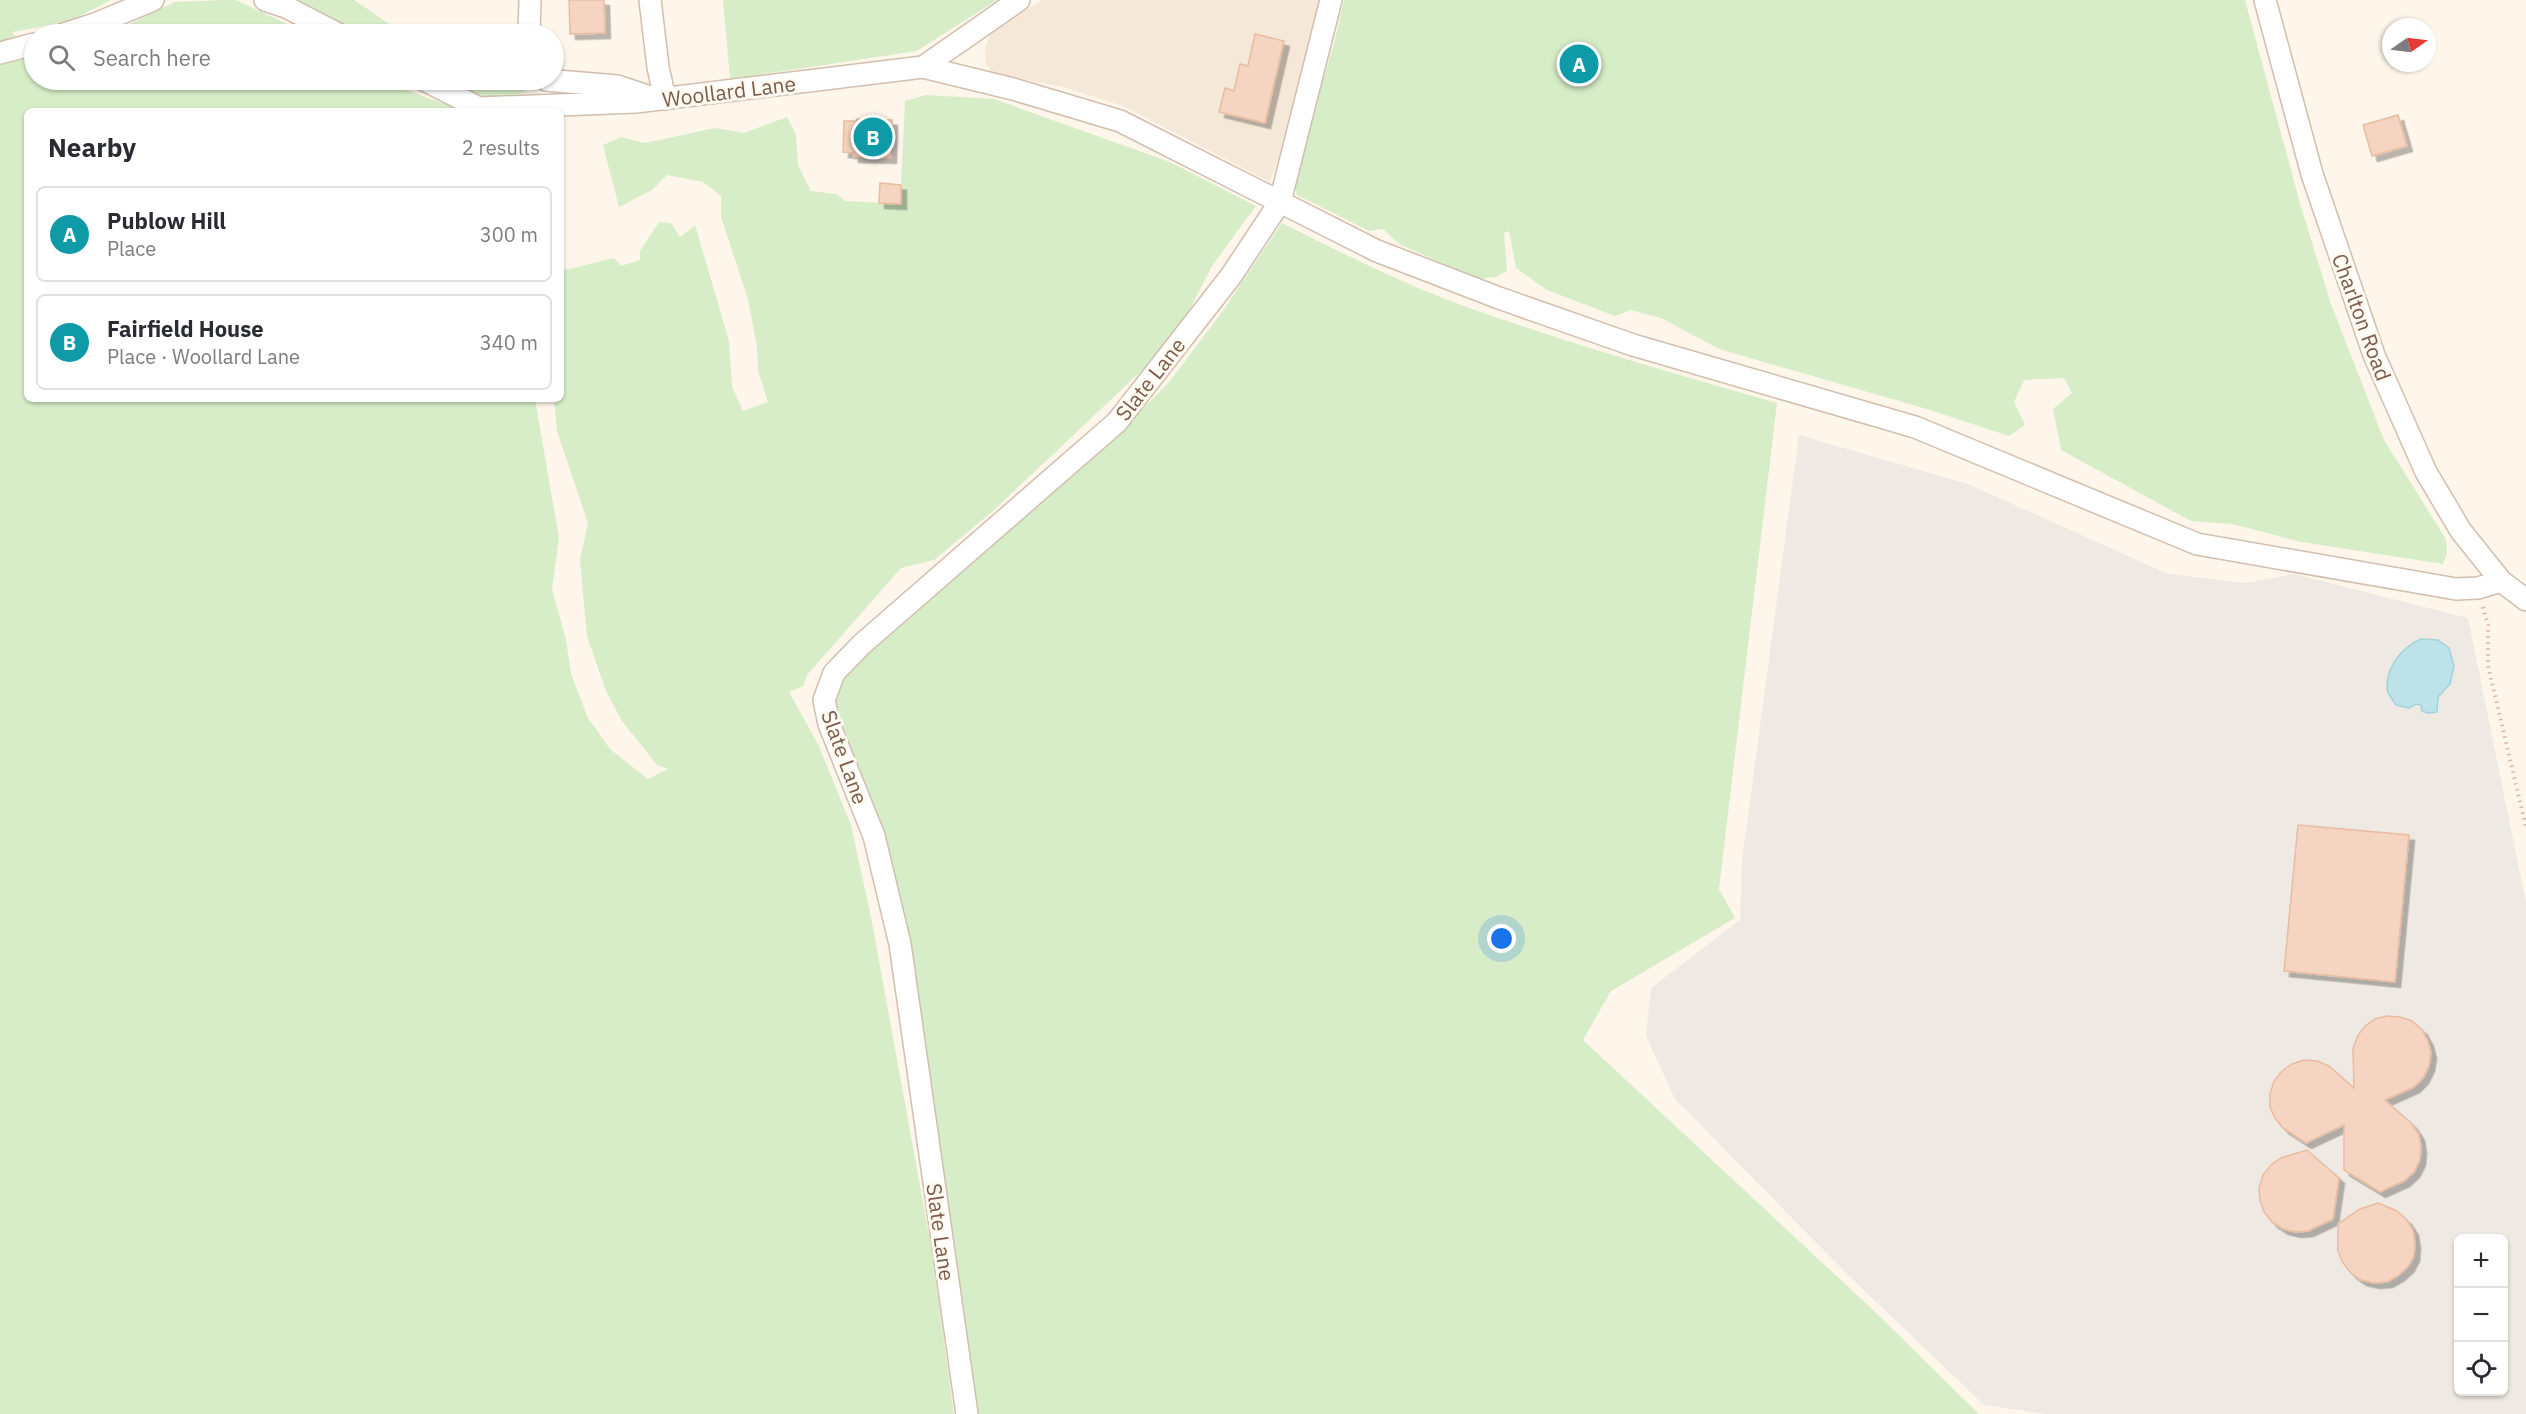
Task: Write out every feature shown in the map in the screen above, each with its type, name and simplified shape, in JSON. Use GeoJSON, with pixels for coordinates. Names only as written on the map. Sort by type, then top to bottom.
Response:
{"type":"FeatureCollection","features":[{"type":"Feature","properties":{"kind":"street"},"geometry":{"type":"LineString","coordinates":[[95,24],[153,0]]}},
{"type":"Feature","properties":{"kind":"street"},"geometry":{"type":"LineString","coordinates":[[265,0],[286,7],[319,24]]}},
{"type":"Feature","properties":{"kind":"street"},"geometry":{"type":"LineString","coordinates":[[529,24],[530,0]]}},
{"type":"Feature","properties":{"kind":"street"},"geometry":{"type":"LineString","coordinates":[[564,82],[617,86],[661,99],[650,0]]}},
{"type":"Feature","properties":{"kind":"street","name":"Woollard Lane"},"geometry":{"type":"LineString","coordinates":[[444,90],[479,108],[661,99],[923,67],[1019,0]]}},
{"type":"Feature","properties":{"kind":"street","name":"Slate Lane"},"geometry":{"type":"LineString","coordinates":[[967,1414],[900,944],[874,836],[829,724],[824,700],[834,673],[861,645],[1118,422],[1231,276],[1280,202],[1331,0]]}},
{"type":"Feature","properties":{"kind":"street","name":"Charlton Road"},"geometry":{"type":"LineString","coordinates":[[2265,0],[2312,174],[2374,355],[2426,472],[2461,531],[2500,581],[2526,600]]}},
{"type":"Feature","properties":{"kind":"street"},"geometry":{"type":"LineString","coordinates":[[0,53],[24,47]]}},
{"type":"Feature","properties":{"kind":"street"},"geometry":{"type":"LineString","coordinates":[[923,67],[1013,89],[1120,121],[1377,251],[1499,298],[1633,345],[1915,427],[2197,544],[2456,589],[2478,588],[2500,581]]}},
{"type":"Feature","properties":{"kind":"path"},"geometry":{"type":"LineString","coordinates":[[2478,588],[2488,625],[2488,666],[2526,826]]}},
{"type":"Feature","properties":{"kind":"shaded area"},"geometry":{"type":"Polygon","coordinates":[[[1042,0],[1324,0],[1304,87],[1270,182],[1123,106],[1063,87],[993,74],[986,63],[985,49],[991,32],[1042,0]]]}},
{"type":"Feature","properties":{"kind":"shaded area"},"geometry":{"type":"Polygon","coordinates":[[[1799,435],[1968,484],[2168,574],[2246,583],[2294,574],[2468,618],[2526,903],[2526,1414],[2046,1414],[1984,1405],[1845,1272],[1675,1099],[1646,1036],[1651,988],[1740,920],[1742,861],[1799,435]]]}},
{"type":"Feature","properties":{"kind":"green space"},"geometry":{"type":"Polygon","coordinates":[[[0,0],[111,0],[68,22],[24,24],[24,30],[12,32],[24,48],[24,90],[406,90],[456,108],[24,108],[24,402],[536,402],[559,538],[552,589],[566,640],[571,674],[588,718],[610,749],[648,779],[668,769],[657,765],[622,721],[606,691],[587,636],[580,560],[588,523],[557,431],[554,402],[564,402],[564,270],[614,258],[621,266],[640,260],[640,251],[659,222],[671,223],[680,237],[695,225],[729,341],[732,387],[743,411],[768,402],[758,371],[757,347],[748,299],[721,217],[721,196],[703,182],[667,175],[652,190],[619,207],[603,145],[621,137],[645,143],[715,128],[744,133],[787,117],[796,135],[798,165],[811,191],[837,194],[845,201],[900,204],[905,101],[926,95],[994,99],[1170,162],[1256,206],[1212,266],[1174,340],[993,511],[934,560],[901,568],[807,675],[803,686],[789,692],[818,744],[851,825],[871,917],[931,1246],[954,1414],[0,1414],[0,0]]]}},
{"type":"Feature","properties":{"kind":"green space"},"geometry":{"type":"Polygon","coordinates":[[[236,0],[288,24],[129,24],[175,2],[236,0]]]}},
{"type":"Feature","properties":{"kind":"green space"},"geometry":{"type":"Polygon","coordinates":[[[299,0],[354,0],[389,24],[343,24],[299,0]]]}},
{"type":"Feature","properties":{"kind":"green space"},"geometry":{"type":"Polygon","coordinates":[[[723,0],[997,0],[917,51],[730,79],[723,0]]]}},
{"type":"Feature","properties":{"kind":"green space"},"geometry":{"type":"Polygon","coordinates":[[[1344,0],[2245,0],[2301,207],[2331,304],[2384,440],[2446,539],[2447,553],[2443,564],[2301,542],[2232,524],[2191,521],[2061,450],[2053,409],[2072,393],[2064,378],[2024,380],[2014,402],[2025,425],[2009,436],[1930,410],[1719,349],[1661,318],[1631,310],[1615,316],[1547,290],[1516,268],[1509,231],[1504,233],[1507,271],[1496,277],[1478,279],[1399,244],[1383,229],[1369,231],[1297,195],[1293,179],[1334,44],[1344,0]]]}},
{"type":"Feature","properties":{"kind":"green space"},"geometry":{"type":"Polygon","coordinates":[[[466,90],[524,90],[527,92],[491,101],[466,90]]]}},
{"type":"Feature","properties":{"kind":"green space"},"geometry":{"type":"Polygon","coordinates":[[[1282,223],[1395,278],[1464,306],[1581,345],[1777,403],[1719,889],[1735,918],[1611,991],[1583,1040],[1872,1309],[1979,1414],[977,1414],[916,1005],[838,721],[835,702],[843,674],[1126,426],[1170,381],[1222,312],[1282,223]]]}},
{"type":"Feature","properties":{"kind":"water"},"geometry":{"type":"Polygon","coordinates":[[[2421,639],[2438,640],[2449,648],[2454,666],[2450,684],[2438,697],[2437,712],[2422,711],[2421,705],[2416,704],[2409,708],[2396,705],[2387,690],[2389,672],[2397,658],[2414,642],[2421,639]]]}},
{"type":"Feature","properties":{"kind":"building"},"geometry":{"type":"Polygon","coordinates":[[[569,0],[604,0],[605,33],[570,34],[569,0]]]}},
{"type":"Feature","properties":{"kind":"building"},"geometry":{"type":"Polygon","coordinates":[[[1255,34],[1284,41],[1265,123],[1219,112],[1225,88],[1234,91],[1240,64],[1248,66],[1255,34]]]}},
{"type":"Feature","properties":{"kind":"building"},"geometry":{"type":"Polygon","coordinates":[[[2398,115],[2407,146],[2372,156],[2363,125],[2398,115]]]}},
{"type":"Feature","properties":{"kind":"building"},"geometry":{"type":"Polygon","coordinates":[[[857,119],[892,120],[891,158],[853,157],[853,153],[843,152],[844,121],[857,121],[857,119]]]}},
{"type":"Feature","properties":{"kind":"building"},"geometry":{"type":"Polygon","coordinates":[[[880,183],[901,185],[901,204],[879,203],[880,183]]]}},
{"type":"Feature","properties":{"kind":"building"},"geometry":{"type":"Polygon","coordinates":[[[2298,825],[2409,835],[2395,982],[2284,971],[2298,825]]]}},
{"type":"Feature","properties":{"kind":"building"},"geometry":{"type":"Polygon","coordinates":[[[2387,1016],[2412,1021],[2422,1030],[2431,1053],[2429,1066],[2423,1078],[2414,1087],[2385,1100],[2412,1124],[2419,1135],[2421,1148],[2420,1160],[2414,1172],[2404,1181],[2380,1192],[2344,1170],[2344,1125],[2306,1143],[2283,1128],[2275,1118],[2270,1107],[2270,1094],[2274,1081],[2282,1071],[2304,1060],[2317,1061],[2329,1066],[2354,1088],[2353,1049],[2357,1037],[2364,1027],[2375,1019],[2387,1016]]]}},
{"type":"Feature","properties":{"kind":"building"},"geometry":{"type":"Polygon","coordinates":[[[2307,1150],[2339,1178],[2333,1219],[2308,1231],[2296,1232],[2283,1229],[2272,1222],[2264,1212],[2259,1188],[2263,1175],[2271,1165],[2281,1158],[2307,1150]]]}},
{"type":"Feature","properties":{"kind":"building"},"geometry":{"type":"Polygon","coordinates":[[[2378,1203],[2397,1211],[2406,1219],[2413,1230],[2415,1243],[2414,1256],[2408,1267],[2387,1282],[2374,1283],[2361,1280],[2343,1263],[2338,1251],[2338,1224],[2360,1209],[2378,1203]]]}},
{"type":"Feature","properties":{"kind":"place","name":"Publow Hill"},"geometry":{"type":"Point","coordinates":[1579,64]}},
{"type":"Feature","properties":{"kind":"place","name":"Fairfield House"},"geometry":{"type":"Point","coordinates":[873,137]}}]}
